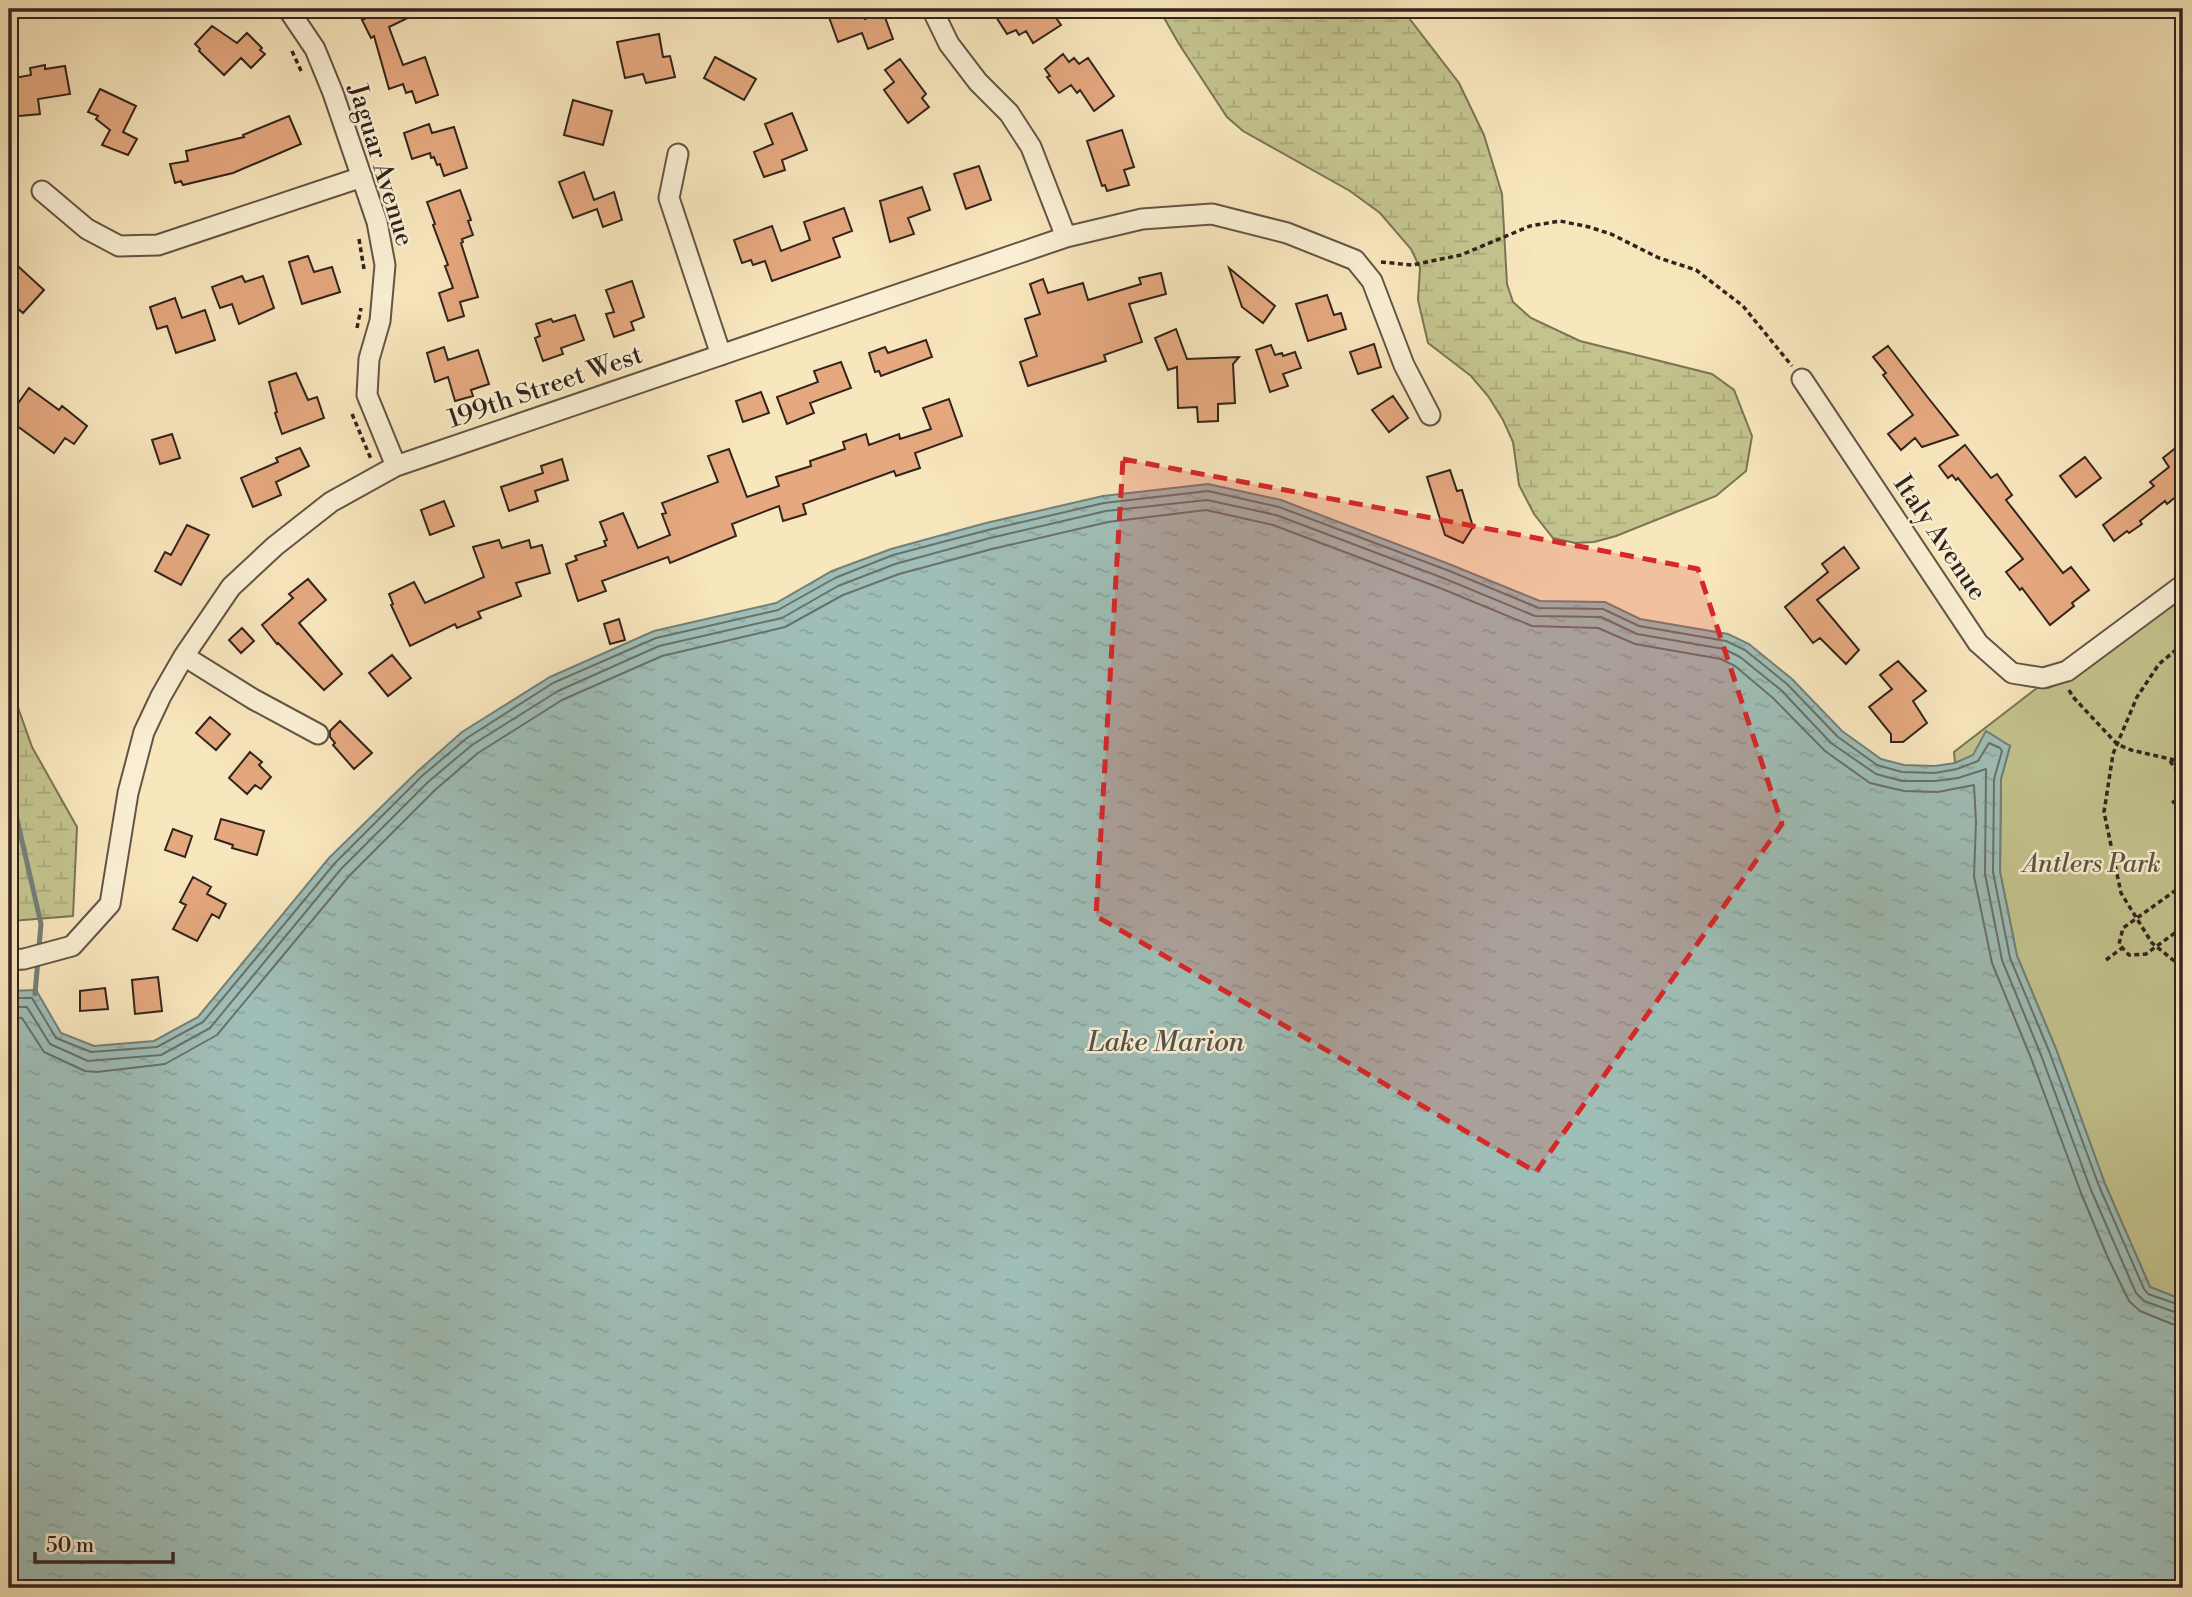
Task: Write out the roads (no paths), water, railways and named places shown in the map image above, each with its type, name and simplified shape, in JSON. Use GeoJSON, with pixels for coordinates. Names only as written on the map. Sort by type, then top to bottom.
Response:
{"type":"FeatureCollection","features":[{"type":"Feature","properties":{"kind":"street","name":"Jaguar Avenue"},"geometry":{"type":"LineString","coordinates":[[289,9],[315,49],[377,222],[385,265],[380,321],[369,359],[367,396],[396,466]]}},
{"type":"Feature","properties":{"kind":"street"},"geometry":{"type":"LineString","coordinates":[[932,9],[949,44],[978,82],[1009,113],[1031,147],[1066,237]]}},
{"type":"Feature","properties":{"kind":"street"},"geometry":{"type":"LineString","coordinates":[[678,154],[669,198],[721,355]]}},
{"type":"Feature","properties":{"kind":"street"},"geometry":{"type":"LineString","coordinates":[[42,191],[87,229],[119,246],[158,245],[362,177]]}},
{"type":"Feature","properties":{"kind":"street","name":"199th Street West"},"geometry":{"type":"LineString","coordinates":[[9,960],[24,959],[72,946],[110,904],[128,793],[144,732],[184,656],[231,587],[331,502],[396,466],[1066,237],[1142,219],[1212,215],[1287,233],[1355,260],[1372,281],[1404,365],[1430,415]]}},
{"type":"Feature","properties":{"kind":"street","name":"Italy Avenue"},"geometry":{"type":"LineString","coordinates":[[1802,379],[1978,643],[2012,673],[2043,678],[2063,672],[2183,585]]}},
{"type":"Feature","properties":{"kind":"street"},"geometry":{"type":"LineString","coordinates":[[184,656],[253,699],[318,734]]}},
{"type":"Feature","properties":{"kind":"water","name":"Lake Marion"},"geometry":{"type":"Polygon","coordinates":[[[1208,484],[1281,500],[1540,601],[1605,602],[1640,619],[1728,634],[1749,644],[1792,679],[1842,731],[1881,759],[1904,765],[1935,766],[1955,763],[1973,755],[1986,731],[2010,746],[2001,779],[2000,872],[2017,956],[2056,1049],[2105,1184],[2150,1287],[2183,1300],[2183,1588],[9,1588],[9,991],[36,990],[61,1033],[94,1046],[154,1041],[198,1017],[329,858],[418,771],[462,732],[550,677],[654,631],[776,603],[832,571],[891,549],[986,523],[1103,496],[1208,484]]]}},
{"type":"Feature","properties":{"kind":"waterway"},"geometry":{"type":"LineString","coordinates":[[9,784],[41,924],[35,994]]}},
{"type":"Feature","properties":{"kind":"park label","name":"Antlers Park"},"geometry":{"type":"Point","coordinates":[2092,864]}}]}
